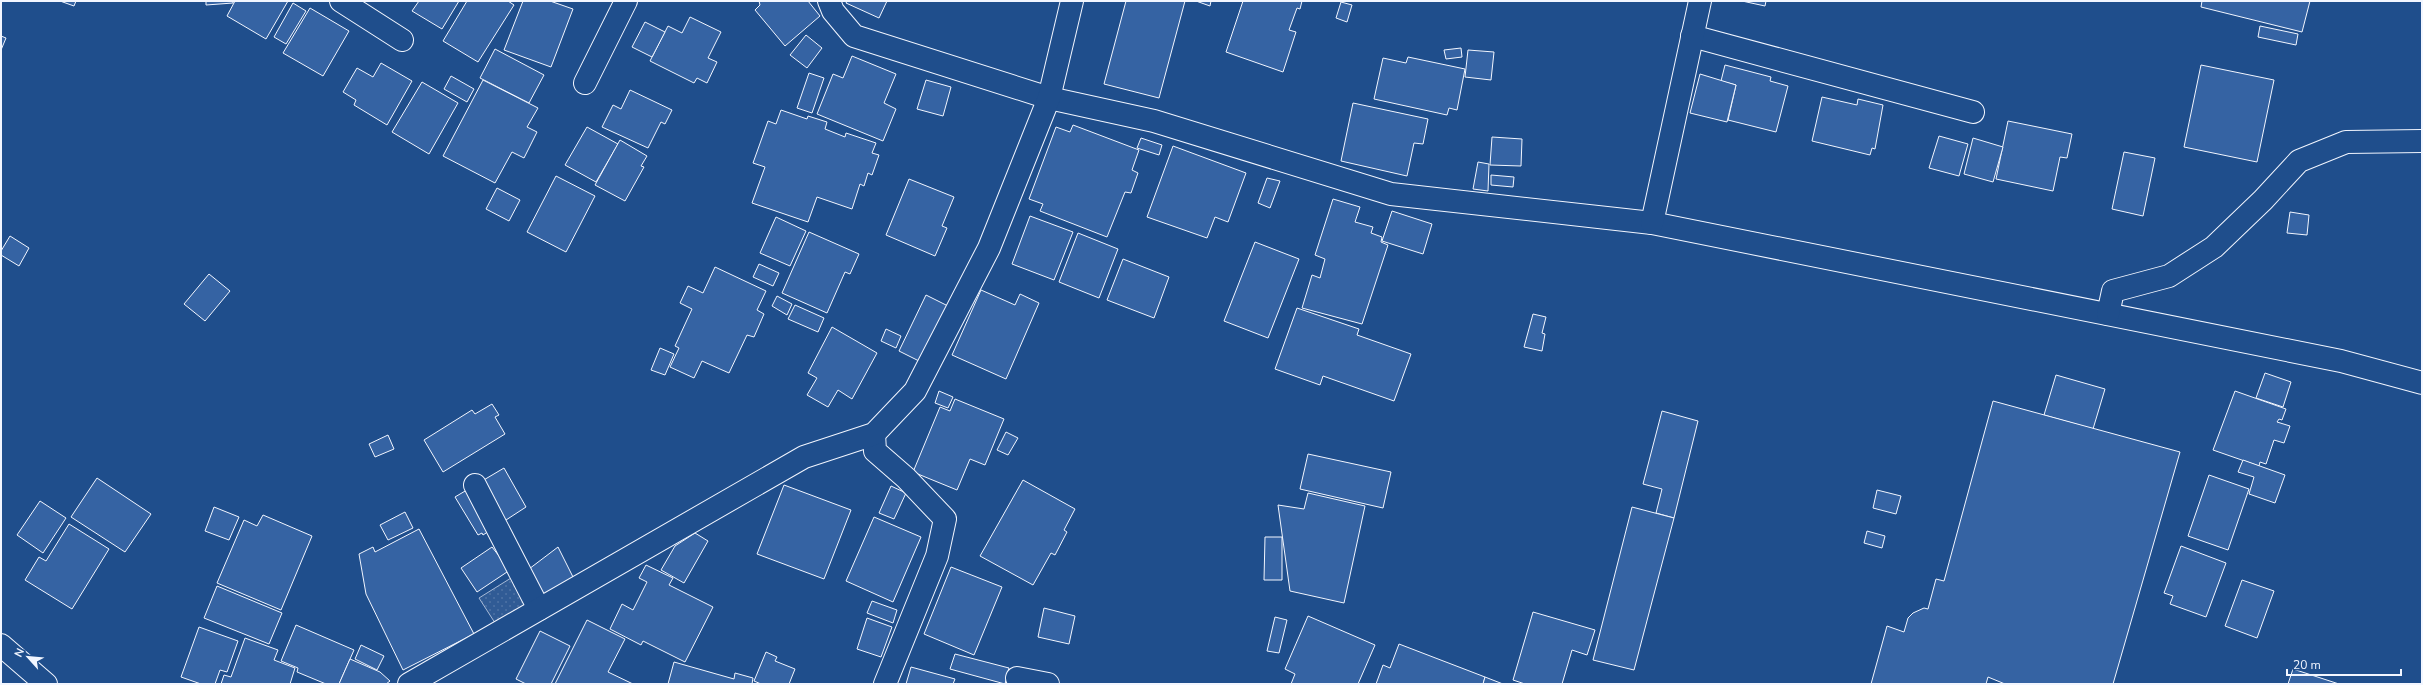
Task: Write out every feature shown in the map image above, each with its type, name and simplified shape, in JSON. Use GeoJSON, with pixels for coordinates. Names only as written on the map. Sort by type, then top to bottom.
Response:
{"type":"FeatureCollection","features":[{"type":"Feature","properties":{"kind":"street"},"geometry":{"type":"LineString","coordinates":[[341,1],[402,40]]}},
{"type":"Feature","properties":{"kind":"street"},"geometry":{"type":"LineString","coordinates":[[585,83],[626,1]]}},
{"type":"Feature","properties":{"kind":"street"},"geometry":{"type":"LineString","coordinates":[[828,1],[854,36],[1050,98],[1154,120],[1391,194],[1652,223],[2341,361],[2422,383]]}},
{"type":"Feature","properties":{"kind":"street"},"geometry":{"type":"LineString","coordinates":[[409,684],[804,457],[874,434],[915,392],[989,248],[1050,98],[1072,1]]}},
{"type":"Feature","properties":{"kind":"street"},"geometry":{"type":"LineString","coordinates":[[1652,223],[1700,1]]}},
{"type":"Feature","properties":{"kind":"street"},"geometry":{"type":"LineString","coordinates":[[1692,36],[1973,112]]}},
{"type":"Feature","properties":{"kind":"street"},"geometry":{"type":"LineString","coordinates":[[2108,314],[2114,291],[2169,276],[2214,247],[2263,200],[2299,161],[2346,142],[2422,141]]}},
{"type":"Feature","properties":{"kind":"street"},"geometry":{"type":"LineString","coordinates":[[874,434],[875,451],[906,478],[945,519],[937,556],[885,684]]}},
{"type":"Feature","properties":{"kind":"street"},"geometry":{"type":"LineString","coordinates":[[475,485],[540,609]]}},
{"type":"Feature","properties":{"kind":"street"},"geometry":{"type":"LineString","coordinates":[[1,645],[46,684]]}},
{"type":"Feature","properties":{"kind":"street"},"geometry":{"type":"LineString","coordinates":[[1017,678],[1048,684]]}},
{"type":"Feature","properties":{"kind":"shaded area"},"geometry":{"type":"Polygon","coordinates":[[[511,578],[528,606],[497,626],[479,598],[511,578]]]}},
{"type":"Feature","properties":{"kind":"building"},"geometry":{"type":"Polygon","coordinates":[[[60,1],[76,1],[74,6],[60,1]]]}},
{"type":"Feature","properties":{"kind":"building"},"geometry":{"type":"Polygon","coordinates":[[[206,1],[233,1],[233,3],[206,5],[206,1]]]}},
{"type":"Feature","properties":{"kind":"building"},"geometry":{"type":"Polygon","coordinates":[[[235,1],[288,1],[266,39],[227,16],[235,1]]]}},
{"type":"Feature","properties":{"kind":"building"},"geometry":{"type":"Polygon","coordinates":[[[419,1],[459,1],[442,29],[412,11],[419,1]]]}},
{"type":"Feature","properties":{"kind":"building"},"geometry":{"type":"Polygon","coordinates":[[[467,1],[508,1],[514,5],[478,62],[443,41],[467,1]]]}},
{"type":"Feature","properties":{"kind":"building"},"geometry":{"type":"Polygon","coordinates":[[[523,1],[550,1],[573,9],[551,67],[504,50],[523,1]]]}},
{"type":"Feature","properties":{"kind":"building"},"geometry":{"type":"Polygon","coordinates":[[[759,1],[808,1],[820,16],[785,46],[755,10],[760,5],[759,1]]]}},
{"type":"Feature","properties":{"kind":"building"},"geometry":{"type":"Polygon","coordinates":[[[847,1],[887,1],[879,18],[846,3],[847,1]]]}},
{"type":"Feature","properties":{"kind":"building"},"geometry":{"type":"Polygon","coordinates":[[[1126,1],[1185,1],[1159,98],[1104,84],[1126,1]]]}},
{"type":"Feature","properties":{"kind":"building"},"geometry":{"type":"Polygon","coordinates":[[[1196,1],[1211,1],[1210,6],[1196,1]]]}},
{"type":"Feature","properties":{"kind":"building"},"geometry":{"type":"Polygon","coordinates":[[[1243,1],[1302,1],[1300,9],[1297,8],[1289,30],[1296,32],[1283,72],[1226,52],[1243,1]]]}},
{"type":"Feature","properties":{"kind":"building"},"geometry":{"type":"Polygon","coordinates":[[[1742,1],[1766,1],[1765,6],[1742,1]]]}},
{"type":"Feature","properties":{"kind":"building"},"geometry":{"type":"Polygon","coordinates":[[[2202,1],[2310,1],[2302,32],[2201,7],[2202,1]]]}},
{"type":"Feature","properties":{"kind":"building"},"geometry":{"type":"Polygon","coordinates":[[[1341,2],[1352,5],[1347,22],[1336,18],[1341,2]]]}},
{"type":"Feature","properties":{"kind":"building"},"geometry":{"type":"Polygon","coordinates":[[[293,3],[306,11],[286,44],[274,37],[293,3]]]}},
{"type":"Feature","properties":{"kind":"building"},"geometry":{"type":"Polygon","coordinates":[[[310,8],[349,31],[323,76],[283,53],[310,8]]]}},
{"type":"Feature","properties":{"kind":"building"},"geometry":{"type":"Polygon","coordinates":[[[690,17],[721,32],[708,58],[717,62],[707,83],[697,78],[694,83],[650,61],[668,26],[682,33],[690,17]]]}},
{"type":"Feature","properties":{"kind":"building"},"geometry":{"type":"Polygon","coordinates":[[[645,22],[665,32],[652,57],[632,47],[645,22]]]}},
{"type":"Feature","properties":{"kind":"building"},"geometry":{"type":"Polygon","coordinates":[[[2260,26],[2298,34],[2296,45],[2258,37],[2260,26]]]}},
{"type":"Feature","properties":{"kind":"building"},"geometry":{"type":"Polygon","coordinates":[[[806,35],[822,48],[807,68],[790,55],[806,35]]]}},
{"type":"Feature","properties":{"kind":"building"},"geometry":{"type":"Polygon","coordinates":[[[1,36],[6,38],[1,50],[1,36]]]}},
{"type":"Feature","properties":{"kind":"building"},"geometry":{"type":"Polygon","coordinates":[[[1461,48],[1462,57],[1446,59],[1444,50],[1461,48]]]}},
{"type":"Feature","properties":{"kind":"building"},"geometry":{"type":"Polygon","coordinates":[[[495,49],[544,75],[529,103],[480,78],[495,49]]]}},
{"type":"Feature","properties":{"kind":"building"},"geometry":{"type":"Polygon","coordinates":[[[1468,50],[1494,52],[1491,80],[1465,77],[1468,50]]]}},
{"type":"Feature","properties":{"kind":"building"},"geometry":{"type":"Polygon","coordinates":[[[852,56],[896,74],[884,103],[896,109],[883,141],[817,114],[833,74],[843,78],[852,56]]]}},
{"type":"Feature","properties":{"kind":"building"},"geometry":{"type":"Polygon","coordinates":[[[1408,57],[1465,69],[1457,110],[1449,108],[1447,115],[1374,99],[1383,58],[1406,63],[1408,57]]]}},
{"type":"Feature","properties":{"kind":"building"},"geometry":{"type":"Polygon","coordinates":[[[381,63],[412,81],[387,125],[354,105],[356,100],[343,92],[357,68],[373,77],[381,63]]]}},
{"type":"Feature","properties":{"kind":"building"},"geometry":{"type":"Polygon","coordinates":[[[1725,65],[1771,77],[1770,81],[1788,86],[1776,132],[1728,120],[1736,85],[1721,81],[1725,65]]]}},
{"type":"Feature","properties":{"kind":"building"},"geometry":{"type":"Polygon","coordinates":[[[2201,65],[2274,80],[2257,162],[2184,147],[2201,65]]]}},
{"type":"Feature","properties":{"kind":"building"},"geometry":{"type":"Polygon","coordinates":[[[809,73],[824,78],[812,113],[797,108],[809,73]]]}},
{"type":"Feature","properties":{"kind":"building"},"geometry":{"type":"Polygon","coordinates":[[[1700,74],[1736,85],[1727,122],[1690,113],[1700,74]]]}},
{"type":"Feature","properties":{"kind":"building"},"geometry":{"type":"Polygon","coordinates":[[[451,76],[474,89],[467,102],[444,89],[451,76]]]}},
{"type":"Feature","properties":{"kind":"building"},"geometry":{"type":"Polygon","coordinates":[[[483,80],[538,108],[527,127],[537,132],[524,158],[512,152],[495,183],[443,156],[483,80]]]}},
{"type":"Feature","properties":{"kind":"building"},"geometry":{"type":"Polygon","coordinates":[[[926,80],[951,87],[943,116],[917,109],[926,80]]]}},
{"type":"Feature","properties":{"kind":"building"},"geometry":{"type":"Polygon","coordinates":[[[422,82],[458,103],[429,154],[392,132],[422,82]]]}},
{"type":"Feature","properties":{"kind":"building"},"geometry":{"type":"Polygon","coordinates":[[[630,90],[672,110],[665,124],[661,122],[648,148],[602,127],[613,105],[621,109],[630,90]]]}},
{"type":"Feature","properties":{"kind":"building"},"geometry":{"type":"Polygon","coordinates":[[[1822,97],[1857,105],[1858,99],[1883,105],[1875,149],[1872,148],[1870,155],[1812,141],[1822,97]]]}},
{"type":"Feature","properties":{"kind":"building"},"geometry":{"type":"Polygon","coordinates":[[[1353,103],[1428,119],[1423,144],[1414,143],[1407,176],[1341,161],[1353,103]]]}},
{"type":"Feature","properties":{"kind":"building"},"geometry":{"type":"Polygon","coordinates":[[[781,110],[807,119],[808,116],[827,122],[825,129],[845,137],[846,133],[876,143],[872,153],[879,155],[872,175],[868,173],[864,186],[860,184],[852,209],[817,197],[808,222],[752,203],[765,167],[753,163],[768,121],[776,124],[781,110]]]}},
{"type":"Feature","properties":{"kind":"building"},"geometry":{"type":"Polygon","coordinates":[[[2008,121],[2072,134],[2067,158],[2060,157],[2053,191],[1996,179],[2008,121]]]}},
{"type":"Feature","properties":{"kind":"building"},"geometry":{"type":"Polygon","coordinates":[[[1073,125],[1139,150],[1132,170],[1138,173],[1131,193],[1125,192],[1107,237],[1040,211],[1043,204],[1029,199],[1056,127],[1070,132],[1073,125]]]}},
{"type":"Feature","properties":{"kind":"building"},"geometry":{"type":"Polygon","coordinates":[[[587,127],[618,144],[596,182],[565,165],[587,127]]]}},
{"type":"Feature","properties":{"kind":"building"},"geometry":{"type":"Polygon","coordinates":[[[1939,136],[1968,144],[1959,176],[1929,168],[1939,136]]]}},
{"type":"Feature","properties":{"kind":"building"},"geometry":{"type":"Polygon","coordinates":[[[1492,137],[1522,139],[1521,166],[1490,165],[1492,137]]]}},
{"type":"Feature","properties":{"kind":"building"},"geometry":{"type":"Polygon","coordinates":[[[1141,138],[1162,145],[1159,155],[1137,148],[1141,138]]]}},
{"type":"Feature","properties":{"kind":"building"},"geometry":{"type":"Polygon","coordinates":[[[1973,138],[2003,147],[1993,182],[1964,174],[1973,138]]]}},
{"type":"Feature","properties":{"kind":"building"},"geometry":{"type":"Polygon","coordinates":[[[620,140],[647,156],[641,166],[644,167],[625,201],[595,185],[620,140]]]}},
{"type":"Feature","properties":{"kind":"building"},"geometry":{"type":"Polygon","coordinates":[[[1173,146],[1246,173],[1228,222],[1215,217],[1207,238],[1147,217],[1173,146]]]}},
{"type":"Feature","properties":{"kind":"building"},"geometry":{"type":"Polygon","coordinates":[[[2124,152],[2155,158],[2143,216],[2112,209],[2124,152]]]}},
{"type":"Feature","properties":{"kind":"building"},"geometry":{"type":"Polygon","coordinates":[[[1478,162],[1489,164],[1488,191],[1473,189],[1478,162]]]}},
{"type":"Feature","properties":{"kind":"building"},"geometry":{"type":"Polygon","coordinates":[[[1491,175],[1514,177],[1513,187],[1491,185],[1491,175]]]}},
{"type":"Feature","properties":{"kind":"building"},"geometry":{"type":"Polygon","coordinates":[[[556,176],[595,196],[566,252],[527,232],[556,176]]]}},
{"type":"Feature","properties":{"kind":"building"},"geometry":{"type":"Polygon","coordinates":[[[1267,178],[1280,181],[1270,208],[1258,203],[1267,178]]]}},
{"type":"Feature","properties":{"kind":"building"},"geometry":{"type":"Polygon","coordinates":[[[909,179],[954,197],[942,226],[947,228],[935,256],[886,235],[909,179]]]}},
{"type":"Feature","properties":{"kind":"building"},"geometry":{"type":"Polygon","coordinates":[[[497,188],[520,200],[509,221],[486,209],[497,188]]]}},
{"type":"Feature","properties":{"kind":"building"},"geometry":{"type":"Polygon","coordinates":[[[1333,199],[1360,207],[1355,222],[1373,227],[1371,233],[1382,237],[1381,242],[1388,245],[1362,324],[1302,308],[1312,275],[1320,278],[1325,259],[1315,255],[1333,199]]]}},
{"type":"Feature","properties":{"kind":"building"},"geometry":{"type":"Polygon","coordinates":[[[1392,211],[1432,224],[1423,254],[1382,241],[1392,211]]]}},
{"type":"Feature","properties":{"kind":"building"},"geometry":{"type":"Polygon","coordinates":[[[2290,212],[2309,215],[2307,235],[2287,233],[2290,212]]]}},
{"type":"Feature","properties":{"kind":"building"},"geometry":{"type":"Polygon","coordinates":[[[1030,216],[1073,232],[1054,280],[1012,264],[1030,216]]]}},
{"type":"Feature","properties":{"kind":"building"},"geometry":{"type":"Polygon","coordinates":[[[776,217],[806,231],[790,266],[760,253],[776,217]]]}},
{"type":"Feature","properties":{"kind":"building"},"geometry":{"type":"Polygon","coordinates":[[[809,232],[859,254],[850,274],[845,272],[827,313],[782,293],[809,232]]]}},
{"type":"Feature","properties":{"kind":"building"},"geometry":{"type":"Polygon","coordinates":[[[1078,233],[1118,249],[1099,298],[1059,282],[1078,233]]]}},
{"type":"Feature","properties":{"kind":"building"},"geometry":{"type":"Polygon","coordinates":[[[10,236],[29,248],[19,266],[1,255],[1,251],[10,236]]]}},
{"type":"Feature","properties":{"kind":"building"},"geometry":{"type":"Polygon","coordinates":[[[1255,242],[1299,259],[1268,338],[1224,321],[1255,242]]]}},
{"type":"Feature","properties":{"kind":"building"},"geometry":{"type":"Polygon","coordinates":[[[1123,259],[1169,277],[1154,318],[1107,300],[1123,259]]]}},
{"type":"Feature","properties":{"kind":"building"},"geometry":{"type":"Polygon","coordinates":[[[759,264],[779,273],[773,286],[753,277],[759,264]]]}},
{"type":"Feature","properties":{"kind":"building"},"geometry":{"type":"Polygon","coordinates":[[[715,267],[766,291],[757,310],[764,314],[754,337],[747,335],[729,373],[702,361],[694,378],[670,367],[679,348],[675,346],[692,309],[680,303],[688,286],[703,293],[715,267]]]}},
{"type":"Feature","properties":{"kind":"building"},"geometry":{"type":"Polygon","coordinates":[[[209,274],[230,291],[205,321],[184,304],[209,274]]]}},
{"type":"Feature","properties":{"kind":"building"},"geometry":{"type":"Polygon","coordinates":[[[981,290],[1015,305],[1020,294],[1039,303],[1006,379],[952,355],[981,290]]]}},
{"type":"Feature","properties":{"kind":"building"},"geometry":{"type":"Polygon","coordinates":[[[926,295],[948,306],[921,362],[899,351],[926,295]]]}},
{"type":"Feature","properties":{"kind":"building"},"geometry":{"type":"Polygon","coordinates":[[[777,296],[792,304],[787,315],[772,306],[777,296]]]}},
{"type":"Feature","properties":{"kind":"building"},"geometry":{"type":"Polygon","coordinates":[[[795,305],[824,318],[818,332],[788,319],[795,305]]]}},
{"type":"Feature","properties":{"kind":"building"},"geometry":{"type":"Polygon","coordinates":[[[1297,308],[1359,329],[1357,335],[1411,354],[1394,401],[1323,376],[1320,385],[1275,369],[1297,308]]]}},
{"type":"Feature","properties":{"kind":"building"},"geometry":{"type":"Polygon","coordinates":[[[1533,314],[1546,317],[1542,333],[1545,334],[1542,351],[1524,347],[1533,314]]]}},
{"type":"Feature","properties":{"kind":"building"},"geometry":{"type":"Polygon","coordinates":[[[832,327],[877,353],[852,399],[838,390],[828,407],[807,395],[817,378],[808,373],[832,327]]]}},
{"type":"Feature","properties":{"kind":"building"},"geometry":{"type":"Polygon","coordinates":[[[886,329],[901,336],[896,348],[881,341],[886,329]]]}},
{"type":"Feature","properties":{"kind":"building"},"geometry":{"type":"Polygon","coordinates":[[[660,348],[674,354],[665,375],[651,370],[660,348]]]}},
{"type":"Feature","properties":{"kind":"building"},"geometry":{"type":"Polygon","coordinates":[[[2265,373],[2291,382],[2283,407],[2256,398],[2265,373]]]}},
{"type":"Feature","properties":{"kind":"building"},"geometry":{"type":"Polygon","coordinates":[[[2056,375],[2105,389],[2093,429],[2044,415],[2056,375]]]}},
{"type":"Feature","properties":{"kind":"building"},"geometry":{"type":"Polygon","coordinates":[[[939,391],[953,397],[948,408],[935,403],[939,391]]]}},
{"type":"Feature","properties":{"kind":"building"},"geometry":{"type":"Polygon","coordinates":[[[2235,391],[2286,409],[2282,420],[2279,419],[2277,422],[2290,426],[2284,443],[2274,440],[2266,464],[2260,462],[2259,466],[2213,450],[2235,391]]]}},
{"type":"Feature","properties":{"kind":"building"},"geometry":{"type":"Polygon","coordinates":[[[955,399],[1004,419],[985,465],[970,459],[957,490],[913,472],[940,407],[950,411],[955,399]]]}},
{"type":"Feature","properties":{"kind":"building"},"geometry":{"type":"Polygon","coordinates":[[[1993,401],[2180,452],[2113,684],[2005,684],[1988,677],[1986,684],[1871,684],[1887,626],[1904,632],[1908,618],[1913,613],[1924,608],[1928,609],[1936,579],[1944,581],[1993,401]]]}},
{"type":"Feature","properties":{"kind":"building"},"geometry":{"type":"Polygon","coordinates":[[[492,404],[499,415],[495,417],[505,434],[443,472],[424,440],[472,410],[475,414],[492,404]]]}},
{"type":"Feature","properties":{"kind":"building"},"geometry":{"type":"Polygon","coordinates":[[[1662,411],[1698,421],[1674,518],[1656,513],[1662,489],[1643,484],[1662,411]]]}},
{"type":"Feature","properties":{"kind":"building"},"geometry":{"type":"Polygon","coordinates":[[[1006,432],[1018,438],[1008,455],[997,450],[1006,432]]]}},
{"type":"Feature","properties":{"kind":"building"},"geometry":{"type":"Polygon","coordinates":[[[388,435],[394,449],[375,457],[369,444],[388,435]]]}},
{"type":"Feature","properties":{"kind":"building"},"geometry":{"type":"Polygon","coordinates":[[[1308,454],[1391,472],[1383,508],[1300,489],[1308,454]]]}},
{"type":"Feature","properties":{"kind":"building"},"geometry":{"type":"Polygon","coordinates":[[[2243,460],[2285,475],[2275,503],[2249,494],[2254,477],[2238,472],[2243,460]]]}},
{"type":"Feature","properties":{"kind":"building"},"geometry":{"type":"Polygon","coordinates":[[[504,468],[526,507],[483,535],[482,533],[478,535],[455,497],[504,468]]]}},
{"type":"Feature","properties":{"kind":"building"},"geometry":{"type":"Polygon","coordinates":[[[2209,475],[2249,489],[2228,550],[2188,536],[2209,475]]]}},
{"type":"Feature","properties":{"kind":"building"},"geometry":{"type":"Polygon","coordinates":[[[97,478],[151,514],[125,552],[71,517],[97,478]]]}},
{"type":"Feature","properties":{"kind":"building"},"geometry":{"type":"Polygon","coordinates":[[[1023,480],[1075,509],[1064,530],[1067,532],[1055,555],[1051,553],[1033,585],[980,556],[1023,480]]]}},
{"type":"Feature","properties":{"kind":"building"},"geometry":{"type":"Polygon","coordinates":[[[784,485],[851,510],[824,579],[757,554],[784,485]]]}},
{"type":"Feature","properties":{"kind":"building"},"geometry":{"type":"Polygon","coordinates":[[[891,486],[906,493],[894,519],[879,513],[891,486]]]}},
{"type":"Feature","properties":{"kind":"building"},"geometry":{"type":"Polygon","coordinates":[[[1877,490],[1901,496],[1896,514],[1873,508],[1877,490]]]}},
{"type":"Feature","properties":{"kind":"building"},"geometry":{"type":"Polygon","coordinates":[[[1308,493],[1365,506],[1344,603],[1290,591],[1278,505],[1304,509],[1308,493]]]}},
{"type":"Feature","properties":{"kind":"building"},"geometry":{"type":"Polygon","coordinates":[[[40,501],[66,518],[43,553],[17,535],[40,501]]]}},
{"type":"Feature","properties":{"kind":"building"},"geometry":{"type":"Polygon","coordinates":[[[214,507],[239,517],[229,540],[205,531],[214,507]]]}},
{"type":"Feature","properties":{"kind":"building"},"geometry":{"type":"Polygon","coordinates":[[[1632,507],[1674,518],[1634,670],[1593,660],[1632,507]]]}},
{"type":"Feature","properties":{"kind":"building"},"geometry":{"type":"Polygon","coordinates":[[[405,512],[413,528],[388,540],[380,525],[405,512]]]}},
{"type":"Feature","properties":{"kind":"building"},"geometry":{"type":"Polygon","coordinates":[[[263,515],[312,536],[281,610],[217,583],[244,520],[257,526],[263,515]]]}},
{"type":"Feature","properties":{"kind":"building"},"geometry":{"type":"Polygon","coordinates":[[[874,517],[921,537],[893,602],[846,581],[874,517]]]}},
{"type":"Feature","properties":{"kind":"building"},"geometry":{"type":"Polygon","coordinates":[[[69,524],[109,549],[72,609],[25,580],[39,557],[46,561],[69,524]]]}},
{"type":"Feature","properties":{"kind":"building"},"geometry":{"type":"Polygon","coordinates":[[[419,529],[474,634],[403,670],[366,594],[359,554],[373,547],[375,552],[419,529]]]}},
{"type":"Feature","properties":{"kind":"building"},"geometry":{"type":"Polygon","coordinates":[[[1867,531],[1885,536],[1882,548],[1864,543],[1867,531]]]}},
{"type":"Feature","properties":{"kind":"building"},"geometry":{"type":"Polygon","coordinates":[[[695,533],[708,541],[684,583],[661,570],[675,546],[695,533]]]}},
{"type":"Feature","properties":{"kind":"building"},"geometry":{"type":"Polygon","coordinates":[[[1265,537],[1282,537],[1282,580],[1264,580],[1265,537]]]}},
{"type":"Feature","properties":{"kind":"building"},"geometry":{"type":"Polygon","coordinates":[[[2181,546],[2226,563],[2206,617],[2170,604],[2173,596],[2164,593],[2181,546]]]}},
{"type":"Feature","properties":{"kind":"building"},"geometry":{"type":"Polygon","coordinates":[[[492,547],[510,570],[477,592],[461,568],[492,547]]]}},
{"type":"Feature","properties":{"kind":"building"},"geometry":{"type":"Polygon","coordinates":[[[558,547],[574,579],[543,600],[529,569],[558,547]]]}},
{"type":"Feature","properties":{"kind":"building"},"geometry":{"type":"Polygon","coordinates":[[[646,565],[673,578],[669,585],[713,607],[685,662],[643,641],[641,645],[610,629],[622,604],[633,610],[647,582],[639,578],[646,565]]]}},
{"type":"Feature","properties":{"kind":"building"},"geometry":{"type":"Polygon","coordinates":[[[951,567],[1002,587],[974,655],[924,634],[951,567]]]}},
{"type":"Feature","properties":{"kind":"building"},"geometry":{"type":"Polygon","coordinates":[[[2242,580],[2274,591],[2257,638],[2225,626],[2242,580]]]}},
{"type":"Feature","properties":{"kind":"building"},"geometry":{"type":"Polygon","coordinates":[[[217,586],[282,613],[269,644],[204,618],[217,586]]]}},
{"type":"Feature","properties":{"kind":"building"},"geometry":{"type":"Polygon","coordinates":[[[872,601],[897,610],[893,623],[867,613],[872,601]]]}},
{"type":"Feature","properties":{"kind":"building"},"geometry":{"type":"Polygon","coordinates":[[[1044,608],[1075,616],[1069,644],[1038,637],[1044,608]]]}},
{"type":"Feature","properties":{"kind":"building"},"geometry":{"type":"Polygon","coordinates":[[[1533,612],[1595,630],[1587,655],[1572,650],[1562,684],[1525,684],[1513,680],[1533,612]]]}},
{"type":"Feature","properties":{"kind":"building"},"geometry":{"type":"Polygon","coordinates":[[[1308,616],[1375,645],[1358,684],[1291,684],[1295,674],[1285,669],[1308,616]]]}},
{"type":"Feature","properties":{"kind":"building"},"geometry":{"type":"Polygon","coordinates":[[[1275,617],[1287,620],[1279,653],[1267,651],[1275,617]]]}},
{"type":"Feature","properties":{"kind":"building"},"geometry":{"type":"Polygon","coordinates":[[[867,618],[892,627],[881,657],[857,649],[867,618]]]}},
{"type":"Feature","properties":{"kind":"building"},"geometry":{"type":"Polygon","coordinates":[[[587,620],[625,639],[608,672],[633,684],[555,684],[587,620]]]}},
{"type":"Feature","properties":{"kind":"building"},"geometry":{"type":"Polygon","coordinates":[[[296,625],[354,650],[339,684],[326,684],[297,672],[298,668],[281,661],[296,625]]]}},
{"type":"Feature","properties":{"kind":"building"},"geometry":{"type":"Polygon","coordinates":[[[199,627],[238,641],[227,672],[220,670],[215,684],[201,684],[181,677],[199,627]]]}},
{"type":"Feature","properties":{"kind":"building"},"geometry":{"type":"Polygon","coordinates":[[[540,631],[570,646],[551,684],[526,684],[516,679],[540,631]]]}},
{"type":"Feature","properties":{"kind":"building"},"geometry":{"type":"Polygon","coordinates":[[[245,638],[278,650],[274,660],[295,668],[290,684],[221,684],[224,675],[231,677],[245,638]]]}},
{"type":"Feature","properties":{"kind":"building"},"geometry":{"type":"Polygon","coordinates":[[[1399,644],[1485,677],[1483,684],[1376,684],[1383,665],[1390,668],[1399,644]]]}},
{"type":"Feature","properties":{"kind":"building"},"geometry":{"type":"Polygon","coordinates":[[[361,645],[384,656],[377,670],[355,659],[361,645]]]}},
{"type":"Feature","properties":{"kind":"building"},"geometry":{"type":"Polygon","coordinates":[[[766,652],[777,657],[775,661],[795,669],[789,684],[761,684],[754,681],[766,652]]]}},
{"type":"Feature","properties":{"kind":"building"},"geometry":{"type":"Polygon","coordinates":[[[955,654],[1009,668],[1005,684],[950,669],[955,654]]]}},
{"type":"Feature","properties":{"kind":"building"},"geometry":{"type":"Polygon","coordinates":[[[350,659],[380,672],[390,681],[386,684],[339,684],[350,659]]]}},
{"type":"Feature","properties":{"kind":"building"},"geometry":{"type":"Polygon","coordinates":[[[674,662],[734,679],[735,673],[753,678],[752,684],[668,684],[674,662]]]}},
{"type":"Feature","properties":{"kind":"building"},"geometry":{"type":"Polygon","coordinates":[[[911,667],[955,679],[953,684],[906,684],[911,667]]]}},
{"type":"Feature","properties":{"kind":"building"},"geometry":{"type":"Polygon","coordinates":[[[2293,669],[2339,684],[2288,684],[2293,669]]]}},
{"type":"Feature","properties":{"kind":"building"},"geometry":{"type":"Polygon","coordinates":[[[1485,677],[1503,684],[1483,684],[1485,677]]]}}]}
